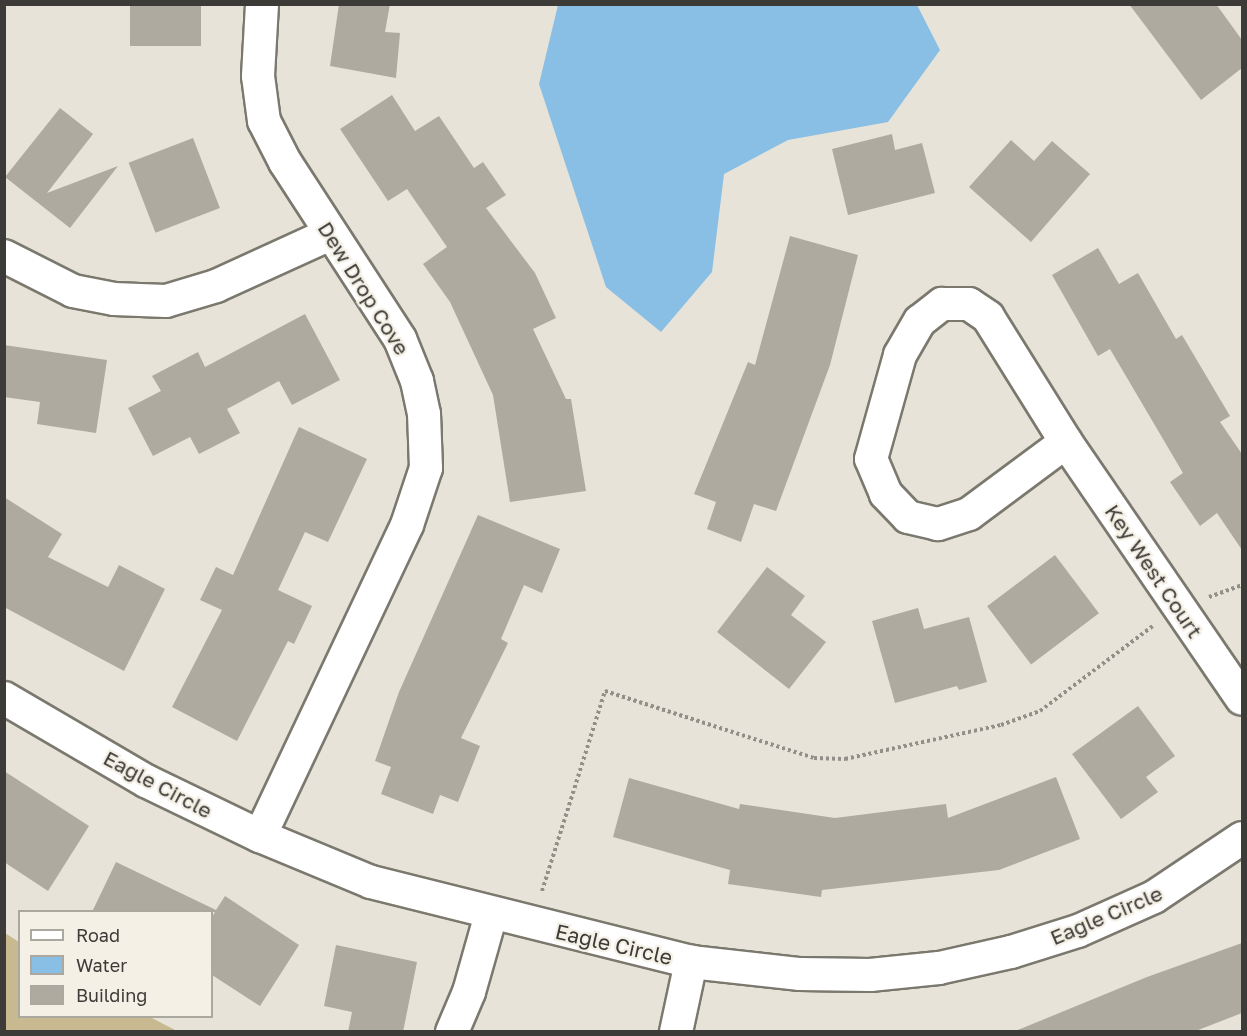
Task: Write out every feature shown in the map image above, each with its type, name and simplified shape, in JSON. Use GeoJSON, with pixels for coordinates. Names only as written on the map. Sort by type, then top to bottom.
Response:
{"type":"FeatureCollection","features":[{"type":"Feature","properties":{"kind":"street","name":"Dew Drop Cove"},"geometry":{"type":"LineString","coordinates":[[260,837],[407,525],[426,468],[419,392],[400,339],[330,234],[264,121],[258,76],[262,4]]}},
{"type":"Feature","properties":{"kind":"street"},"geometry":{"type":"LineString","coordinates":[[4,256],[73,291],[114,299],[166,301],[216,286],[330,234]]}},
{"type":"Feature","properties":{"kind":"street","name":"Key West Court"},"geometry":{"type":"LineString","coordinates":[[1066,442],[969,514],[938,524],[908,517],[886,494],[871,459],[900,355],[920,321],[942,303],[969,303],[988,317],[1066,442],[1242,699]]}},
{"type":"Feature","properties":{"kind":"street","name":"Eagle Circle"},"geometry":{"type":"LineString","coordinates":[[4,698],[146,781],[260,837],[371,882],[491,914],[691,962],[800,974],[870,975],[939,968],[1001,954],[1077,931],[1154,897],[1242,838]]}},
{"type":"Feature","properties":{"kind":"street"},"geometry":{"type":"LineString","coordinates":[[452,1032],[469,992],[491,914]]}},
{"type":"Feature","properties":{"kind":"street"},"geometry":{"type":"LineString","coordinates":[[676,1032],[691,962]]}},
{"type":"Feature","properties":{"kind":"path"},"geometry":{"type":"LineString","coordinates":[[531,924],[605,691],[814,758],[845,759],[1001,725],[1040,711],[1178,607],[1242,585]]}},
{"type":"Feature","properties":{"kind":"shaded area"},"geometry":{"type":"Polygon","coordinates":[[[5,933],[18,941],[18,1018],[152,1018],[177,1031],[5,1031],[5,933]]]}},
{"type":"Feature","properties":{"kind":"water"},"geometry":{"type":"Polygon","coordinates":[[[558,5],[917,5],[940,50],[888,122],[788,140],[724,174],[712,272],[661,332],[606,287],[539,84],[558,5]]]}},
{"type":"Feature","properties":{"kind":"building"},"geometry":{"type":"Polygon","coordinates":[[[130,4],[201,4],[201,46],[130,46],[130,4]]]}},
{"type":"Feature","properties":{"kind":"building"},"geometry":{"type":"Polygon","coordinates":[[[339,4],[390,4],[385,32],[400,33],[396,78],[330,66],[339,4]]]}},
{"type":"Feature","properties":{"kind":"building"},"geometry":{"type":"Polygon","coordinates":[[[1129,4],[1216,4],[1242,40],[1242,68],[1201,100],[1129,4]]]}},
{"type":"Feature","properties":{"kind":"building"},"geometry":{"type":"Polygon","coordinates":[[[392,95],[415,131],[439,116],[474,168],[483,162],[506,195],[486,208],[535,273],[556,318],[533,329],[566,399],[571,399],[586,491],[510,502],[493,395],[450,302],[423,264],[447,247],[407,189],[388,201],[340,129],[392,95]]]}},
{"type":"Feature","properties":{"kind":"building"},"geometry":{"type":"Polygon","coordinates":[[[60,108],[93,134],[47,193],[118,166],[70,228],[5,177],[60,108]]]}},
{"type":"Feature","properties":{"kind":"building"},"geometry":{"type":"Polygon","coordinates":[[[892,134],[895,150],[922,143],[935,193],[848,215],[832,149],[892,134]]]}},
{"type":"Feature","properties":{"kind":"building"},"geometry":{"type":"Polygon","coordinates":[[[193,138],[220,208],[155,233],[129,163],[193,138]]]}},
{"type":"Feature","properties":{"kind":"building"},"geometry":{"type":"Polygon","coordinates":[[[1011,140],[1034,161],[1052,141],[1090,174],[1031,242],[969,187],[1011,140]]]}},
{"type":"Feature","properties":{"kind":"building"},"geometry":{"type":"Polygon","coordinates":[[[790,236],[858,255],[830,365],[776,511],[754,504],[741,542],[707,529],[716,502],[694,494],[748,362],[755,365],[790,236]]]}},
{"type":"Feature","properties":{"kind":"building"},"geometry":{"type":"Polygon","coordinates":[[[1098,248],[1119,284],[1138,273],[1176,339],[1182,335],[1230,416],[1220,422],[1242,454],[1242,550],[1217,513],[1200,526],[1170,482],[1183,473],[1110,349],[1098,356],[1052,275],[1098,248]]]}},
{"type":"Feature","properties":{"kind":"building"},"geometry":{"type":"Polygon","coordinates":[[[305,314],[340,380],[292,405],[279,381],[227,409],[240,433],[199,454],[190,437],[153,456],[128,408],[161,391],[152,376],[198,352],[205,367],[305,314]]]}},
{"type":"Feature","properties":{"kind":"building"},"geometry":{"type":"Polygon","coordinates":[[[4,345],[107,360],[96,433],[37,424],[40,402],[4,397],[4,345]]]}},
{"type":"Feature","properties":{"kind":"building"},"geometry":{"type":"Polygon","coordinates":[[[299,427],[367,459],[328,542],[305,532],[278,590],[312,606],[294,644],[288,641],[237,741],[172,707],[222,610],[200,600],[216,567],[233,575],[299,427]]]}},
{"type":"Feature","properties":{"kind":"building"},"geometry":{"type":"Polygon","coordinates":[[[4,497],[62,534],[48,557],[108,587],[119,565],[165,589],[124,671],[4,607],[4,497]]]}},
{"type":"Feature","properties":{"kind":"building"},"geometry":{"type":"Polygon","coordinates":[[[478,515],[560,549],[542,593],[524,585],[501,639],[508,643],[461,738],[480,746],[458,802],[440,795],[433,814],[381,794],[391,767],[375,761],[399,692],[478,515]]]}},
{"type":"Feature","properties":{"kind":"building"},"geometry":{"type":"Polygon","coordinates":[[[1055,555],[1099,613],[1031,664],[987,606],[1055,555]]]}},
{"type":"Feature","properties":{"kind":"building"},"geometry":{"type":"Polygon","coordinates":[[[767,567],[805,596],[791,615],[826,642],[789,689],[717,632],[767,567]]]}},
{"type":"Feature","properties":{"kind":"building"},"geometry":{"type":"Polygon","coordinates":[[[918,608],[924,629],[969,617],[987,682],[959,690],[957,686],[895,703],[872,621],[918,608]]]}},
{"type":"Feature","properties":{"kind":"building"},"geometry":{"type":"Polygon","coordinates":[[[1138,706],[1175,756],[1146,777],[1158,792],[1121,819],[1072,754],[1138,706]]]}},
{"type":"Feature","properties":{"kind":"building"},"geometry":{"type":"Polygon","coordinates":[[[4,771],[89,826],[48,891],[4,862],[4,771]]]}},
{"type":"Feature","properties":{"kind":"building"},"geometry":{"type":"Polygon","coordinates":[[[1056,777],[1080,839],[999,870],[822,890],[821,897],[728,884],[730,870],[613,837],[629,778],[739,809],[740,804],[835,818],[946,804],[948,818],[1056,777]]]}},
{"type":"Feature","properties":{"kind":"building"},"geometry":{"type":"Polygon","coordinates":[[[116,862],[216,910],[225,896],[299,945],[260,1006],[213,976],[213,915],[215,912],[213,910],[93,910],[116,862]]]}},
{"type":"Feature","properties":{"kind":"building"},"geometry":{"type":"Polygon","coordinates":[[[1242,943],[1242,1013],[1193,1032],[1013,1032],[1147,977],[1242,943]]]}},
{"type":"Feature","properties":{"kind":"building"},"geometry":{"type":"Polygon","coordinates":[[[336,945],[417,962],[403,1032],[348,1032],[352,1012],[324,1006],[336,945]]]}}]}
